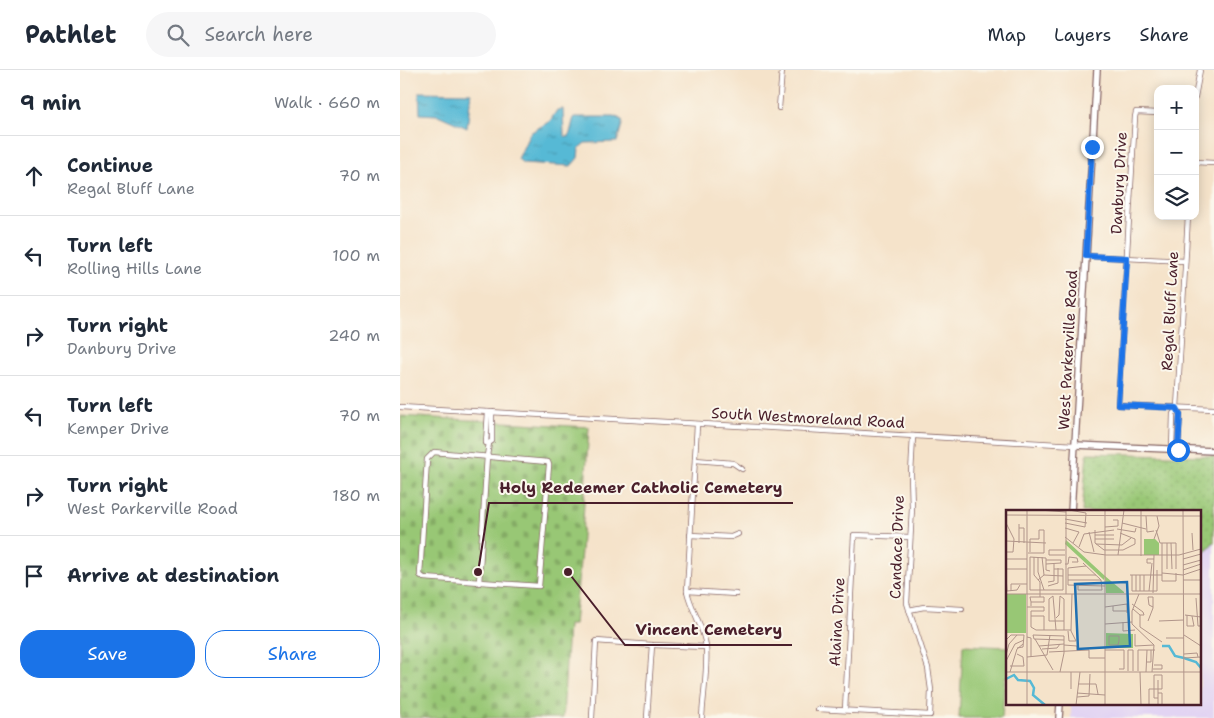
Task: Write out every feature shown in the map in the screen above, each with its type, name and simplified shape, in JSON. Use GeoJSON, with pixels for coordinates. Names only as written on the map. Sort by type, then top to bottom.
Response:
{"type":"FeatureCollection","features":[{"type":"Feature","properties":{"kind":"main road","name":"West Parkerville Road"},"geometry":{"type":"LineString","coordinates":[[1071,510],[1097,70]]}},
{"type":"Feature","properties":{"kind":"main road","name":"South Westmoreland Road"},"geometry":{"type":"LineString","coordinates":[[1075,445],[1214,451]]}},
{"type":"Feature","properties":{"kind":"street"},"geometry":{"type":"LineString","coordinates":[[779,108],[782,70]]}},
{"type":"Feature","properties":{"kind":"street"},"geometry":{"type":"LineString","coordinates":[[1197,85],[1200,70]]}},
{"type":"Feature","properties":{"kind":"street","name":"Danbury Drive"},"geometry":{"type":"LineString","coordinates":[[1154,113],[1136,112],[1118,405],[1177,408]]}},
{"type":"Feature","properties":{"kind":"street"},"geometry":{"type":"LineString","coordinates":[[1199,162],[1214,164]]}},
{"type":"Feature","properties":{"kind":"street","name":"Regal Bluff Lane"},"geometry":{"type":"LineString","coordinates":[[1175,449],[1180,414],[1177,408],[1188,220]]}},
{"type":"Feature","properties":{"kind":"street"},"geometry":{"type":"LineString","coordinates":[[1086,256],[1185,261]]}},
{"type":"Feature","properties":{"kind":"street","name":"South Westmoreland Road"},"geometry":{"type":"LineString","coordinates":[[400,407],[1075,445]]}},
{"type":"Feature","properties":{"kind":"street"},"geometry":{"type":"LineString","coordinates":[[1177,408],[1214,409]]}},
{"type":"Feature","properties":{"kind":"street"},"geometry":{"type":"LineString","coordinates":[[479,583],[487,456],[489,443],[492,441],[490,412]]}},
{"type":"Feature","properties":{"kind":"street"},"geometry":{"type":"LineString","coordinates":[[697,425],[687,591],[702,630],[706,647],[702,718]]}},
{"type":"Feature","properties":{"kind":"street","name":"Candace Drive"},"geometry":{"type":"LineString","coordinates":[[845,710],[930,715],[931,690],[928,668],[909,610],[907,594],[913,436]]}},
{"type":"Feature","properties":{"kind":"street"},"geometry":{"type":"LineString","coordinates":[[434,452],[548,462],[539,586],[492,582],[479,583],[424,578],[420,575],[427,459],[434,452]]}},
{"type":"Feature","properties":{"kind":"street"},"geometry":{"type":"LineString","coordinates":[[696,460],[733,463],[742,469]]}},
{"type":"Feature","properties":{"kind":"street"},"geometry":{"type":"LineString","coordinates":[[690,535],[732,537],[738,534]]}},
{"type":"Feature","properties":{"kind":"street","name":"Alaina Drive"},"geometry":{"type":"LineString","coordinates":[[845,710],[854,535],[910,538]]}},
{"type":"Feature","properties":{"kind":"street"},"geometry":{"type":"LineString","coordinates":[[687,591],[736,594]]}},
{"type":"Feature","properties":{"kind":"street"},"geometry":{"type":"LineString","coordinates":[[909,610],[924,607],[962,609]]}},
{"type":"Feature","properties":{"kind":"street"},"geometry":{"type":"LineString","coordinates":[[592,718],[596,640],[706,647]]}},
{"type":"Feature","properties":{"kind":"street"},"geometry":{"type":"LineString","coordinates":[[647,718],[652,645]]}},
{"type":"Feature","properties":{"kind":"street"},"geometry":{"type":"LineString","coordinates":[[818,708],[845,710]]}},
{"type":"Feature","properties":{"kind":"shaded area"},"geometry":{"type":"Polygon","coordinates":[[[1214,542],[1214,718],[1071,718],[1071,706],[1202,706],[1202,555],[1214,542]]]}},
{"type":"Feature","properties":{"kind":"green space"},"geometry":{"type":"Polygon","coordinates":[[[401,416],[589,427],[574,625],[568,625],[563,718],[400,718],[401,416]]]}},
{"type":"Feature","properties":{"kind":"green space"},"geometry":{"type":"Polygon","coordinates":[[[1087,453],[1214,456],[1214,542],[1202,555],[1202,510],[1082,510],[1087,453]]]}},
{"type":"Feature","properties":{"kind":"green space"},"geometry":{"type":"Polygon","coordinates":[[[963,645],[1006,647],[1006,677],[1002,718],[959,718],[963,645]]]}},
{"type":"Feature","properties":{"kind":"water"},"geometry":{"type":"Polygon","coordinates":[[[419,92],[471,93],[467,128],[438,115],[420,114],[419,92]]]}},
{"type":"Feature","properties":{"kind":"water"},"geometry":{"type":"Polygon","coordinates":[[[563,109],[564,136],[569,137],[574,117],[617,117],[623,121],[617,142],[585,143],[579,148],[578,158],[571,166],[523,163],[518,159],[530,133],[550,121],[557,110],[563,109]]]}},
{"type":"Feature","properties":{"kind":"place","name":"Holy Redeemer Catholic Cemetery"},"geometry":{"type":"Point","coordinates":[478,572]}},
{"type":"Feature","properties":{"kind":"place","name":"Vincent Cemetery"},"geometry":{"type":"Point","coordinates":[568,572]}},
{"type":"Feature","properties":{"kind":"route"},"geometry":{"type":"LineString","coordinates":[[1092,147],[1086,256],[1127,258],[1118,405],[1177,408],[1180,414],[1178,450]]}}]}
